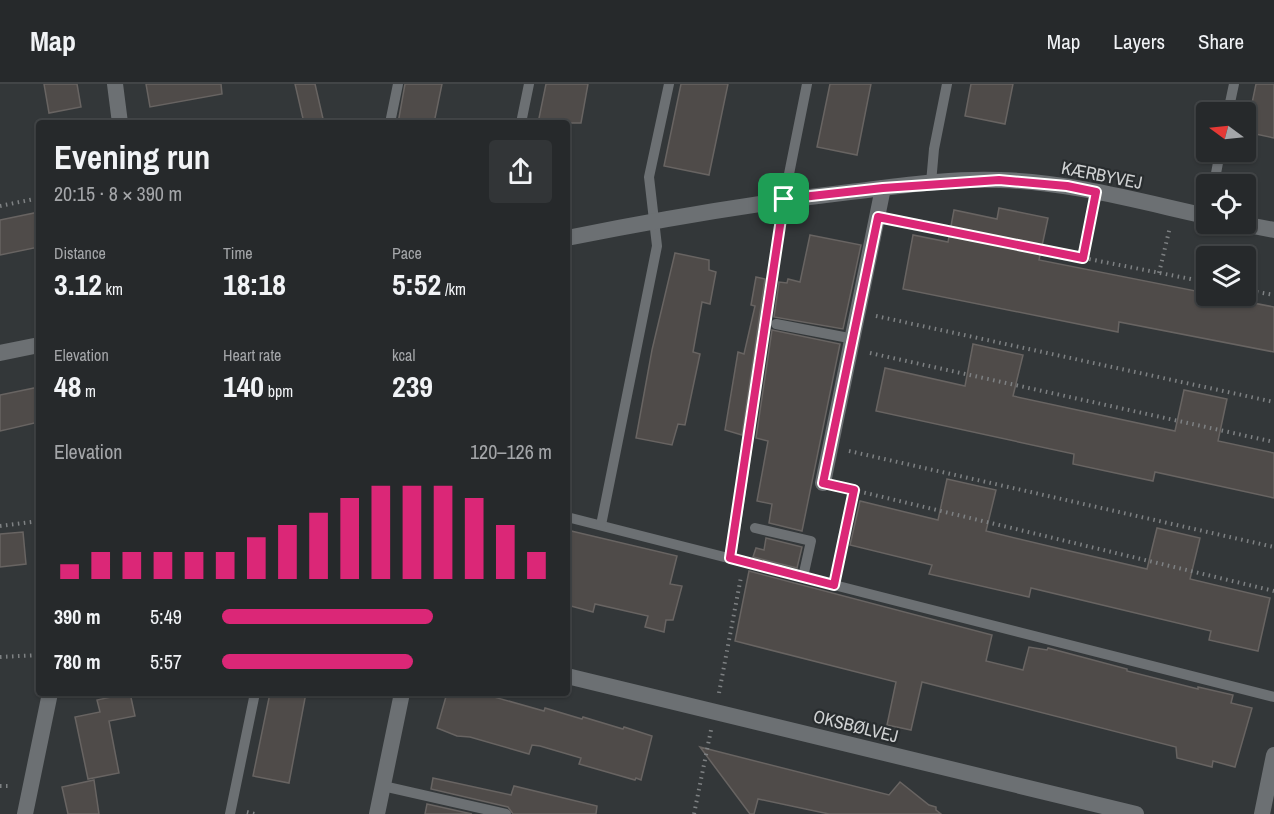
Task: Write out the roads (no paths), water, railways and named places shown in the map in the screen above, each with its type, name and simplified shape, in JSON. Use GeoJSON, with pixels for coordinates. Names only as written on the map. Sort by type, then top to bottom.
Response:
{"type":"FeatureCollection","features":[{"type":"Feature","properties":{"kind":"street"},"geometry":{"type":"LineString","coordinates":[[115,84],[120,120]]}},
{"type":"Feature","properties":{"kind":"street","name":"KÆRBYVEJ"},"geometry":{"type":"LineString","coordinates":[[570,237],[655,220],[784,199],[931,183],[999,180],[1067,186],[1196,214]]}},
{"type":"Feature","properties":{"kind":"street"},"geometry":{"type":"LineString","coordinates":[[823,483],[883,188]]}},
{"type":"Feature","properties":{"kind":"street"},"geometry":{"type":"LineString","coordinates":[[1256,227],[1274,230]]}},
{"type":"Feature","properties":{"kind":"street"},"geometry":{"type":"LineString","coordinates":[[0,353],[36,346]]}},
{"type":"Feature","properties":{"kind":"street","name":"OKSBØLVEJ"},"geometry":{"type":"LineString","coordinates":[[570,677],[1136,814]]}},
{"type":"Feature","properties":{"kind":"street"},"geometry":{"type":"LineString","coordinates":[[25,814],[49,696]]}},
{"type":"Feature","properties":{"kind":"street"},"geometry":{"type":"LineString","coordinates":[[377,814],[401,696]]}},
{"type":"Feature","properties":{"kind":"street"},"geometry":{"type":"LineString","coordinates":[[1262,814],[1274,755]]}},
{"type":"Feature","properties":{"kind":"lane"},"geometry":{"type":"LineString","coordinates":[[391,120],[398,84]]}},
{"type":"Feature","properties":{"kind":"lane"},"geometry":{"type":"LineString","coordinates":[[522,120],[529,84]]}},
{"type":"Feature","properties":{"kind":"lane"},"geometry":{"type":"LineString","coordinates":[[601,525],[657,246],[649,177],[669,84]]}},
{"type":"Feature","properties":{"kind":"lane"},"geometry":{"type":"LineString","coordinates":[[730,558],[784,199],[807,84]]}},
{"type":"Feature","properties":{"kind":"lane"},"geometry":{"type":"LineString","coordinates":[[931,183],[934,149],[947,84]]}},
{"type":"Feature","properties":{"kind":"lane"},"geometry":{"type":"LineString","coordinates":[[1230,102],[1234,84]]}},
{"type":"Feature","properties":{"kind":"lane"},"geometry":{"type":"LineString","coordinates":[[776,324],[853,344]]}},
{"type":"Feature","properties":{"kind":"lane"},"geometry":{"type":"LineString","coordinates":[[570,518],[1274,697]]}},
{"type":"Feature","properties":{"kind":"lane"},"geometry":{"type":"LineString","coordinates":[[755,528],[811,541],[803,577]]}},
{"type":"Feature","properties":{"kind":"lane"},"geometry":{"type":"LineString","coordinates":[[230,814],[254,696]]}},
{"type":"Feature","properties":{"kind":"lane"},"geometry":{"type":"LineString","coordinates":[[383,786],[506,814]]}}]}
